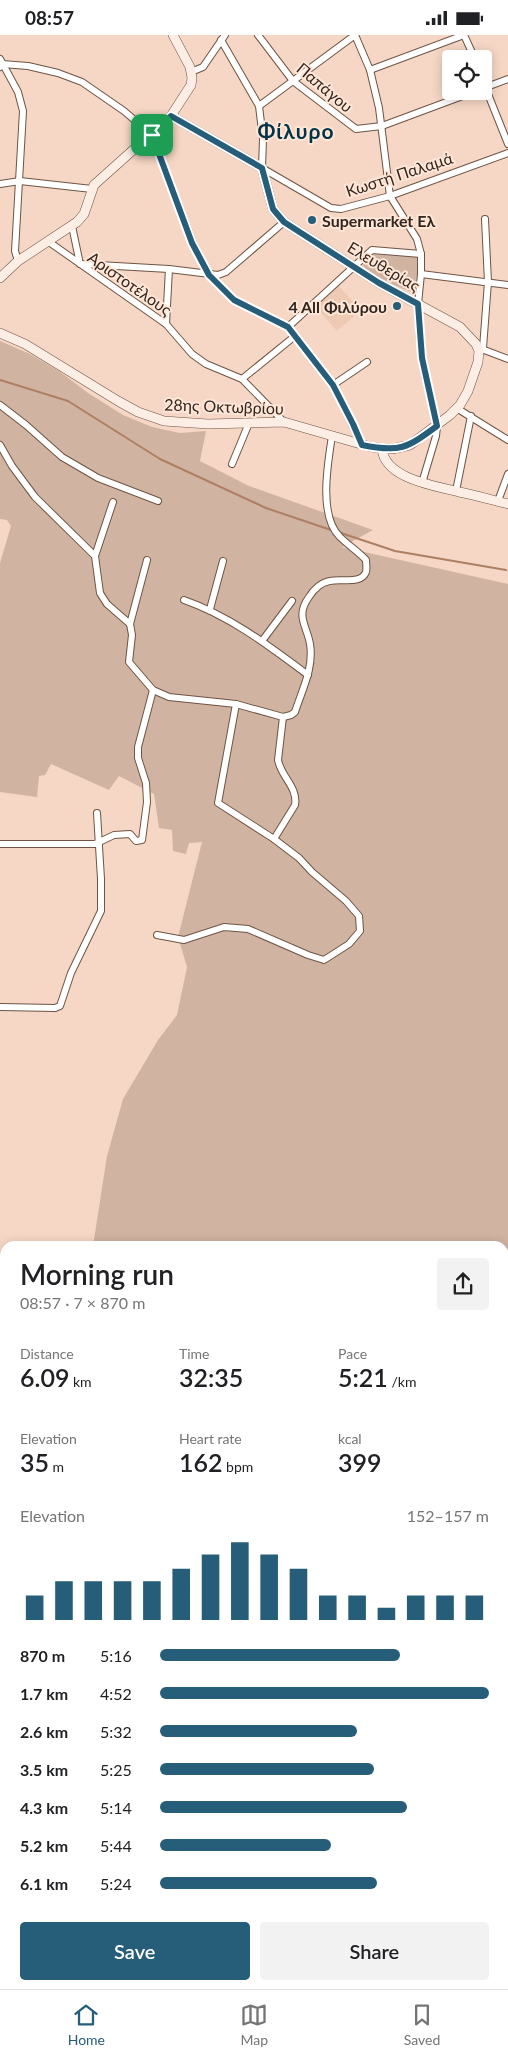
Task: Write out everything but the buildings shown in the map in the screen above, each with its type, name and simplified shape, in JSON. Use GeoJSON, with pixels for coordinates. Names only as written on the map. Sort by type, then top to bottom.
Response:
{"type":"FeatureCollection","features":[{"type":"Feature","properties":{"kind":"street"},"geometry":{"type":"LineString","coordinates":[[0,278],[18,261],[72,226],[84,213],[92,189],[98,181],[152,135],[171,116],[191,85],[191,72],[173,35]]}},
{"type":"Feature","properties":{"kind":"street","name":"Παπάγου"},"geometry":{"type":"LineString","coordinates":[[258,35],[292,81],[356,129],[382,127],[452,100]]}},
{"type":"Feature","properties":{"kind":"street"},"geometry":{"type":"LineString","coordinates":[[259,107],[355,35],[370,70],[382,127],[390,195],[417,239],[421,253],[418,304],[422,358],[437,426],[436,436],[422,483]]}},
{"type":"Feature","properties":{"kind":"street"},"geometry":{"type":"LineString","coordinates":[[370,70],[464,35],[470,50]]}},
{"type":"Feature","properties":{"kind":"street"},"geometry":{"type":"LineString","coordinates":[[191,72],[203,67],[223,37]]}},
{"type":"Feature","properties":{"kind":"street","name":"Ελευθερίας"},"geometry":{"type":"LineString","coordinates":[[223,37],[259,107],[263,139],[262,168],[273,209],[284,222],[379,283],[460,327],[473,338],[480,348],[508,359]]}},
{"type":"Feature","properties":{"kind":"street"},"geometry":{"type":"LineString","coordinates":[[1,63],[28,66],[58,73],[82,82],[124,111],[152,135],[192,243],[209,275],[234,300],[288,327],[333,385],[362,445]]}},
{"type":"Feature","properties":{"kind":"street"},"geometry":{"type":"LineString","coordinates":[[1,63],[16,87],[23,111],[15,251],[18,261]]}},
{"type":"Feature","properties":{"kind":"street"},"geometry":{"type":"LineString","coordinates":[[492,84],[508,79]]}},
{"type":"Feature","properties":{"kind":"street"},"geometry":{"type":"LineString","coordinates":[[489,100],[508,144]]}},
{"type":"Feature","properties":{"kind":"street","name":"Κωστή Παλαμά"},"geometry":{"type":"LineString","coordinates":[[171,116],[335,209],[347,208],[390,195],[508,153]]}},
{"type":"Feature","properties":{"kind":"street"},"geometry":{"type":"LineString","coordinates":[[0,184],[20,181],[92,189]]}},
{"type":"Feature","properties":{"kind":"street"},"geometry":{"type":"LineString","coordinates":[[485,219],[488,282],[479,359],[468,391],[458,409],[508,440]]}},
{"type":"Feature","properties":{"kind":"street"},"geometry":{"type":"LineString","coordinates":[[72,226],[80,264],[168,269],[218,275],[226,272],[284,222]]}},
{"type":"Feature","properties":{"kind":"street","name":"Αριστοτέλους"},"geometry":{"type":"LineString","coordinates":[[49,241],[166,324],[192,354],[206,364],[242,379],[284,422]]}},
{"type":"Feature","properties":{"kind":"street"},"geometry":{"type":"LineString","coordinates":[[288,327],[372,250],[421,253]]}},
{"type":"Feature","properties":{"kind":"street"},"geometry":{"type":"LineString","coordinates":[[166,324],[168,269]]}},
{"type":"Feature","properties":{"kind":"street"},"geometry":{"type":"LineString","coordinates":[[421,274],[508,285]]}},
{"type":"Feature","properties":{"kind":"street","name":"28ης Οκτωβρίου"},"geometry":{"type":"LineString","coordinates":[[0,333],[24,344],[118,401],[153,417],[178,423],[284,422],[382,449],[406,447],[458,409]]}},
{"type":"Feature","properties":{"kind":"street"},"geometry":{"type":"LineString","coordinates":[[242,379],[295,337]]}},
{"type":"Feature","properties":{"kind":"street"},"geometry":{"type":"LineString","coordinates":[[333,385],[367,362]]}},
{"type":"Feature","properties":{"kind":"street"},"geometry":{"type":"LineString","coordinates":[[0,405],[26,425],[49,447],[74,465],[98,477],[158,501]]}},
{"type":"Feature","properties":{"kind":"street"},"geometry":{"type":"LineString","coordinates":[[456,491],[471,416]]}},
{"type":"Feature","properties":{"kind":"street"},"geometry":{"type":"LineString","coordinates":[[232,464],[249,423]]}},
{"type":"Feature","properties":{"kind":"street"},"geometry":{"type":"LineString","coordinates":[[147,560],[130,624],[132,635],[130,662],[152,690],[169,697],[236,705],[283,717],[291,715],[295,712],[311,663],[310,644],[302,619],[308,598],[322,583],[332,580],[361,578],[366,572],[366,560],[358,550],[339,537],[332,522],[327,495],[327,471],[332,435]]}},
{"type":"Feature","properties":{"kind":"street"},"geometry":{"type":"LineString","coordinates":[[0,445],[35,497],[95,556]]}},
{"type":"Feature","properties":{"kind":"street"},"geometry":{"type":"LineString","coordinates":[[382,449],[385,459],[391,466],[422,483],[508,504]]}},
{"type":"Feature","properties":{"kind":"street"},"geometry":{"type":"LineString","coordinates":[[498,501],[508,474]]}},
{"type":"Feature","properties":{"kind":"street"},"geometry":{"type":"LineString","coordinates":[[113,502],[95,556],[100,593],[107,604],[130,624]]}},
{"type":"Feature","properties":{"kind":"street"},"geometry":{"type":"LineString","coordinates":[[210,609],[223,561]]}},
{"type":"Feature","properties":{"kind":"street"},"geometry":{"type":"LineString","coordinates":[[184,600],[210,609],[262,641],[308,675]]}},
{"type":"Feature","properties":{"kind":"street"},"geometry":{"type":"LineString","coordinates":[[262,641],[292,601]]}},
{"type":"Feature","properties":{"kind":"street"},"geometry":{"type":"LineString","coordinates":[[0,843],[98,843],[114,835],[124,833],[130,834],[136,841],[142,841],[147,802],[146,783],[138,758],[138,747],[152,690]]}},
{"type":"Feature","properties":{"kind":"street"},"geometry":{"type":"LineString","coordinates":[[157,935],[184,940],[224,927],[248,929],[324,960],[349,944],[360,931],[359,916],[346,901],[312,873],[299,858],[274,839],[218,803],[236,705]]}},
{"type":"Feature","properties":{"kind":"street"},"geometry":{"type":"LineString","coordinates":[[274,839],[295,805],[296,799],[295,792],[279,767],[278,760],[283,717]]}},
{"type":"Feature","properties":{"kind":"street"},"geometry":{"type":"LineString","coordinates":[[0,1007],[55,1009],[60,1007],[71,973],[101,911],[97,813]]}},
{"type":"Feature","properties":{"kind":"shaded area"},"geometry":{"type":"Polygon","coordinates":[[[370,254],[419,257],[415,293],[386,281],[365,268],[362,264],[370,254]]]}},
{"type":"Feature","properties":{"kind":"shaded area"},"geometry":{"type":"Polygon","coordinates":[[[336,283],[361,310],[337,331],[313,304],[336,283]]]}},
{"type":"Feature","properties":{"kind":"shaded area"},"geometry":{"type":"Polygon","coordinates":[[[0,341],[30,354],[59,371],[88,393],[123,415],[152,427],[180,433],[206,431],[200,461],[249,486],[373,530],[342,547],[508,584],[508,1241],[94,1241],[107,1156],[123,1099],[158,1040],[177,1015],[187,967],[178,937],[202,842],[189,843],[186,854],[173,851],[172,830],[159,828],[154,794],[119,776],[109,790],[51,764],[45,775],[39,776],[37,797],[0,792],[0,563],[11,526],[7,520],[0,519],[0,341]]]}},
{"type":"Feature","properties":{"kind":"waterway"},"geometry":{"type":"LineString","coordinates":[[0,380],[68,401],[160,459],[266,508],[331,530]]}},
{"type":"Feature","properties":{"kind":"waterway"},"geometry":{"type":"LineString","coordinates":[[341,533],[395,551],[506,570]]}},
{"type":"Feature","properties":{"kind":"place","name":"Supermarket Ελ"},"geometry":{"type":"Point","coordinates":[312,220]}},
{"type":"Feature","properties":{"kind":"place","name":"4 All Φιλύρου"},"geometry":{"type":"Point","coordinates":[397,306]}},
{"type":"Feature","properties":{"kind":"district","name":"Φίλυρο"},"geometry":{"type":"Point","coordinates":[296,130]}},
{"type":"Feature","properties":{"kind":"route"},"geometry":{"type":"LineString","coordinates":[[171,116],[262,168],[271,203],[278,217],[379,283],[418,304],[422,358],[437,426],[410,445],[397,449],[382,449],[362,445],[333,385],[288,327],[234,300],[209,275],[192,243],[152,135],[171,116]]}}]}
